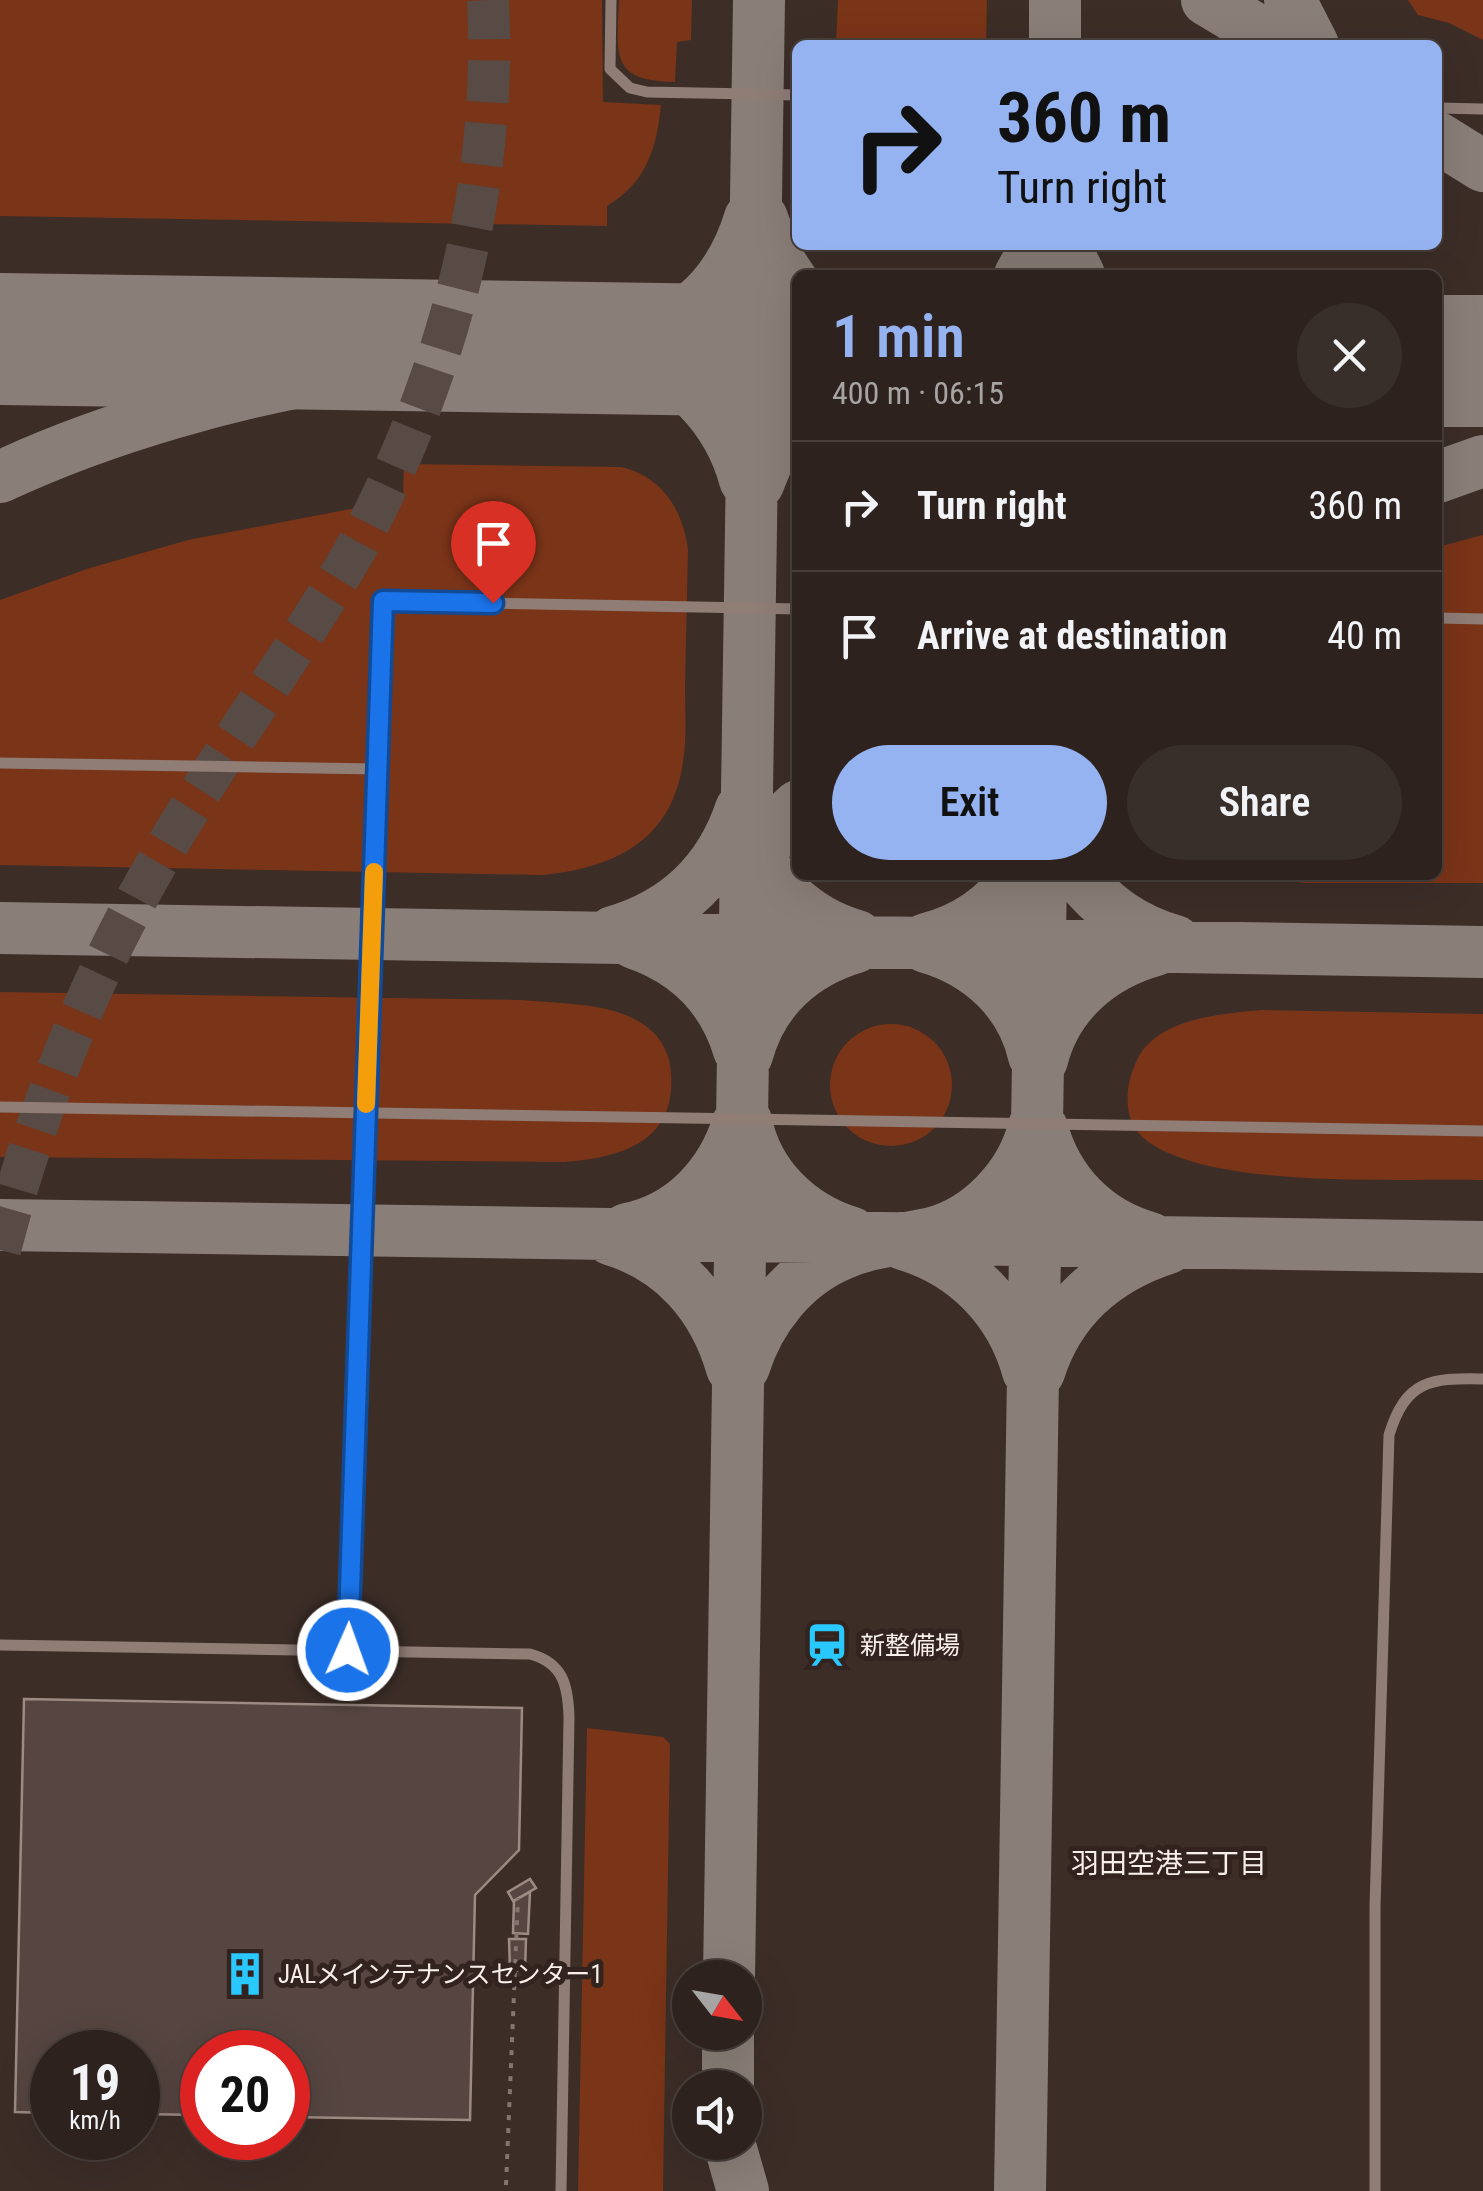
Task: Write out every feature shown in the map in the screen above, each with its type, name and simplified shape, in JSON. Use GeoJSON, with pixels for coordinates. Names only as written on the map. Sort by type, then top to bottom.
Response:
{"type":"FeatureCollection","features":[{"type":"Feature","properties":{"kind":"lane"},"geometry":{"type":"LineString","coordinates":[[610,0],[610,69],[630,88],[647,92],[792,94]]}},
{"type":"Feature","properties":{"kind":"lane"},"geometry":{"type":"LineString","coordinates":[[1442,108],[1483,109]]}},
{"type":"Feature","properties":{"kind":"lane"},"geometry":{"type":"LineString","coordinates":[[348,1650],[383,601],[792,609]]}},
{"type":"Feature","properties":{"kind":"lane"},"geometry":{"type":"LineString","coordinates":[[1442,618],[1483,619]]}},
{"type":"Feature","properties":{"kind":"lane"},"geometry":{"type":"LineString","coordinates":[[0,763],[378,769]]}},
{"type":"Feature","properties":{"kind":"lane"},"geometry":{"type":"LineString","coordinates":[[0,1107],[1483,1131]]}},
{"type":"Feature","properties":{"kind":"lane"},"geometry":{"type":"LineString","coordinates":[[1375,2191],[1375,1907],[1388,1435],[1402,1400],[1413,1390],[1446,1378],[1483,1380]]}},
{"type":"Feature","properties":{"kind":"lane"},"geometry":{"type":"LineString","coordinates":[[0,1645],[530,1654],[553,1663],[568,1690],[569,1717],[561,2191]]}},
{"type":"Feature","properties":{"kind":"path"},"geometry":{"type":"LineString","coordinates":[[506,2186],[518,1898]]}},
{"type":"Feature","properties":{"kind":"shaded area"},"geometry":{"type":"Polygon","coordinates":[[[0,0],[602,0],[603,102],[661,105],[656,136],[640,175],[607,206],[607,226],[0,216],[0,0]]]}},
{"type":"Feature","properties":{"kind":"shaded area"},"geometry":{"type":"Polygon","coordinates":[[[619,0],[692,0],[691,40],[677,42],[675,82],[638,76],[628,70],[618,49],[619,0]]]}},
{"type":"Feature","properties":{"kind":"shaded area"},"geometry":{"type":"Polygon","coordinates":[[[838,0],[987,0],[986,40],[836,40],[838,0]]]}},
{"type":"Feature","properties":{"kind":"shaded area"},"geometry":{"type":"Polygon","coordinates":[[[1408,0],[1483,0],[1483,40],[1449,23],[1418,15],[1408,0]]]}},
{"type":"Feature","properties":{"kind":"shaded area"},"geometry":{"type":"Polygon","coordinates":[[[404,464],[621,467],[648,478],[668,496],[681,520],[688,549],[685,744],[677,789],[653,831],[635,846],[593,866],[542,875],[0,865],[0,600],[90,568],[188,540],[403,499],[404,464]]]}},
{"type":"Feature","properties":{"kind":"shaded area"},"geometry":{"type":"Polygon","coordinates":[[[1483,535],[1483,883],[1285,880],[1442,880],[1442,546],[1483,535]]]}},
{"type":"Feature","properties":{"kind":"shaded area"},"geometry":{"type":"Polygon","coordinates":[[[0,992],[521,1000],[587,1006],[634,1019],[657,1036],[669,1060],[670,1096],[665,1115],[641,1142],[606,1156],[565,1162],[0,1157],[0,992]]]}},
{"type":"Feature","properties":{"kind":"shaded area"},"geometry":{"type":"Polygon","coordinates":[[[1261,1010],[1483,1014],[1483,1180],[1357,1180],[1261,1174],[1177,1157],[1138,1133],[1129,1113],[1128,1090],[1138,1058],[1148,1045],[1160,1034],[1192,1021],[1261,1010]]]}},
{"type":"Feature","properties":{"kind":"shaded area"},"geometry":{"type":"Polygon","coordinates":[[[891,1024],[914,1029],[934,1042],[947,1062],[952,1085],[947,1108],[934,1128],[914,1141],[891,1146],[868,1141],[848,1128],[835,1108],[830,1085],[835,1062],[848,1042],[868,1029],[891,1024]]]}},
{"type":"Feature","properties":{"kind":"shaded area"},"geometry":{"type":"Polygon","coordinates":[[[587,1728],[663,1737],[670,1744],[663,2191],[578,2191],[587,1728]]]}},
{"type":"Feature","properties":{"kind":"building","name":"JALメインテナンスセンター1"},"geometry":{"type":"Polygon","coordinates":[[[24,1699],[522,1708],[519,1850],[475,1895],[470,2120],[310,2117],[310,2030],[180,2030],[180,2115],[160,2114],[160,2030],[30,2030],[30,2112],[15,2112],[24,1699]]]}},
{"type":"Feature","properties":{"kind":"building"},"geometry":{"type":"Polygon","coordinates":[[[530,1879],[536,1888],[513,1901],[508,1892],[530,1879]]]}},
{"type":"Feature","properties":{"kind":"building"},"geometry":{"type":"Polygon","coordinates":[[[530,1892],[528,1934],[513,1933],[514,1901],[530,1892]]]}},
{"type":"Feature","properties":{"kind":"building"},"geometry":{"type":"Polygon","coordinates":[[[509,1939],[526,1939],[525,1970],[510,1971],[509,1939]]]}},
{"type":"Feature","properties":{"kind":"taxiway"},"geometry":{"type":"LineString","coordinates":[[729,1960],[759,0]]}},
{"type":"Feature","properties":{"kind":"taxiway"},"geometry":{"type":"LineString","coordinates":[[1055,0],[1055,40]]}},
{"type":"Feature","properties":{"kind":"taxiway"},"geometry":{"type":"LineString","coordinates":[[1207,0],[1274,40]]}},
{"type":"Feature","properties":{"kind":"taxiway"},"geometry":{"type":"LineString","coordinates":[[1290,0],[1310,40]]}},
{"type":"Feature","properties":{"kind":"taxiway"},"geometry":{"type":"LineString","coordinates":[[1442,140],[1483,166]]}},
{"type":"Feature","properties":{"kind":"taxiway"},"geometry":{"type":"LineString","coordinates":[[602,348],[654,331],[696,305],[728,268],[750,218]]}},
{"type":"Feature","properties":{"kind":"taxiway"},"geometry":{"type":"LineString","coordinates":[[762,218],[775,255],[792,281]]}},
{"type":"Feature","properties":{"kind":"taxiway"},"geometry":{"type":"LineString","coordinates":[[1023,270],[1034,250]]}},
{"type":"Feature","properties":{"kind":"taxiway"},"geometry":{"type":"LineString","coordinates":[[1066,250],[1076,270]]}},
{"type":"Feature","properties":{"kind":"taxiway"},"geometry":{"type":"LineString","coordinates":[[0,477],[84,442],[174,412],[266,389],[372,370],[587,347],[641,358],[681,382],[714,416],[745,480]]}},
{"type":"Feature","properties":{"kind":"taxiway"},"geometry":{"type":"LineString","coordinates":[[758,484],[771,452],[792,420]]}},
{"type":"Feature","properties":{"kind":"taxiway"},"geometry":{"type":"LineString","coordinates":[[1442,476],[1483,461]]}},
{"type":"Feature","properties":{"kind":"taxiway"},"geometry":{"type":"LineString","coordinates":[[613,932],[657,914],[693,887],[721,852],[741,809]]}},
{"type":"Feature","properties":{"kind":"taxiway"},"geometry":{"type":"LineString","coordinates":[[752,880],[770,840],[792,812]]}},
{"type":"Feature","properties":{"kind":"taxiway"},"geometry":{"type":"LineString","coordinates":[[750,826],[763,864],[788,896],[820,921],[857,936]]}},
{"type":"Feature","properties":{"kind":"taxiway"},"geometry":{"type":"LineString","coordinates":[[926,939],[978,916],[1015,880]]}},
{"type":"Feature","properties":{"kind":"taxiway"},"geometry":{"type":"LineString","coordinates":[[1020,2191],[1041,880]]}},
{"type":"Feature","properties":{"kind":"taxiway"},"geometry":{"type":"LineString","coordinates":[[1083,880],[1121,916],[1175,941]]}},
{"type":"Feature","properties":{"kind":"taxiway"},"geometry":{"type":"LineString","coordinates":[[0,928],[1483,952]]}},
{"type":"Feature","properties":{"kind":"taxiway"},"geometry":{"type":"LineString","coordinates":[[634,943],[671,960],[700,983],[723,1013],[739,1050]]}},
{"type":"Feature","properties":{"kind":"taxiway"},"geometry":{"type":"LineString","coordinates":[[747,1055],[763,1017],[787,986],[818,963],[856,947]]}},
{"type":"Feature","properties":{"kind":"taxiway"},"geometry":{"type":"LineString","coordinates":[[926,947],[964,963],[995,986],[1020,1018],[1034,1056]]}},
{"type":"Feature","properties":{"kind":"taxiway"},"geometry":{"type":"LineString","coordinates":[[1042,1060],[1058,1021],[1084,989],[1117,966],[1156,950]]}},
{"type":"Feature","properties":{"kind":"taxiway"},"geometry":{"type":"LineString","coordinates":[[746,1121],[760,1159],[783,1192],[815,1216],[852,1233]]}},
{"type":"Feature","properties":{"kind":"taxiway"},"geometry":{"type":"LineString","coordinates":[[627,1229],[666,1215],[698,1191],[722,1160],[738,1123]]}},
{"type":"Feature","properties":{"kind":"taxiway"},"geometry":{"type":"LineString","coordinates":[[744,1367],[769,1315],[809,1273],[853,1250],[932,1233],[967,1218],[1010,1178],[1034,1126]]}},
{"type":"Feature","properties":{"kind":"taxiway"},"geometry":{"type":"LineString","coordinates":[[1042,1128],[1058,1166],[1081,1198],[1112,1222],[1150,1238]]}},
{"type":"Feature","properties":{"kind":"taxiway"},"geometry":{"type":"LineString","coordinates":[[0,1225],[1483,1247]]}},
{"type":"Feature","properties":{"kind":"taxiway"},"geometry":{"type":"LineString","coordinates":[[610,1239],[653,1258],[688,1287],[714,1324],[732,1368]]}},
{"type":"Feature","properties":{"kind":"taxiway"},"geometry":{"type":"LineString","coordinates":[[903,1244],[946,1263],[982,1291],[1010,1328],[1028,1371]]}},
{"type":"Feature","properties":{"kind":"taxiway"},"geometry":{"type":"LineString","coordinates":[[1039,1372],[1059,1328],[1088,1294],[1124,1267],[1168,1248]]}},
{"type":"Feature","properties":{"kind":"taxiway"},"geometry":{"type":"LineString","coordinates":[[728,2050],[728,2070]]}},
{"type":"Feature","properties":{"kind":"taxiway"},"geometry":{"type":"LineString","coordinates":[[734,2160],[743,2191]]}},
{"type":"Feature","properties":{"kind":"runway"},"geometry":{"type":"LineString","coordinates":[[0,339],[792,351]]}},
{"type":"Feature","properties":{"kind":"runway"},"geometry":{"type":"LineString","coordinates":[[1442,361],[1483,361]]}},
{"type":"Feature","properties":{"kind":"tunnel"},"geometry":{"type":"LineString","coordinates":[[0,1250],[57,1072],[93,986],[135,902],[187,813],[354,552],[415,422],[459,285],[474,215],[489,72],[488,0]]}},
{"type":"Feature","properties":{"kind":"slow traffic"},"geometry":{"type":"LineString","coordinates":[[366,1104],[374,872]]}},
{"type":"Feature","properties":{"kind":"place","name":"新整備場"},"geometry":{"type":"Point","coordinates":[827,1645]}},
{"type":"Feature","properties":{"kind":"place","name":"JALメインテナンスセンター1"},"geometry":{"type":"Point","coordinates":[245,1974]}},
{"type":"Feature","properties":{"kind":"district","name":"羽田空港三丁目"},"geometry":{"type":"Point","coordinates":[1169,1863]}},
{"type":"Feature","properties":{"kind":"route"},"geometry":{"type":"LineString","coordinates":[[348,1650],[383,601],[493,603]]}}]}
